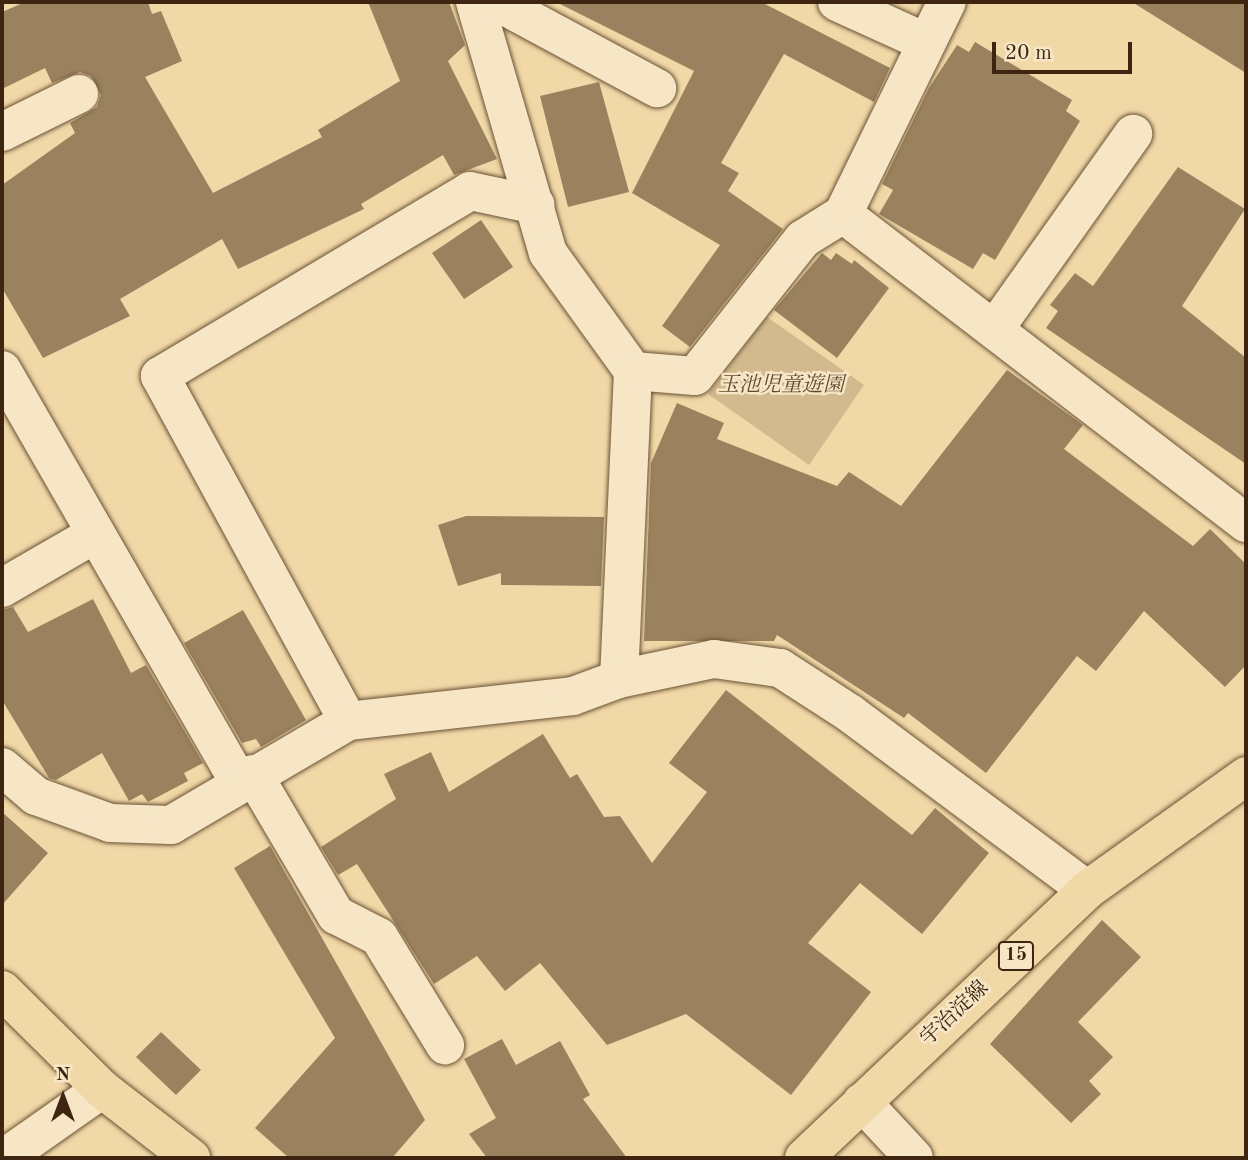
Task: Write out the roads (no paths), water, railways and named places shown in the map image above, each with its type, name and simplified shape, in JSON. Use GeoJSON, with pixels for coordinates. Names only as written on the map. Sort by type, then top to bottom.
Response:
{"type":"FeatureCollection","features":[{"type":"Feature","properties":{"kind":"main road","name":"宇治淀線"},"geometry":{"type":"LineString","coordinates":[[804,1158],[1087,890],[1246,776]]}},
{"type":"Feature","properties":{"kind":"main road"},"geometry":{"type":"LineString","coordinates":[[2,990],[102,1089],[191,1158]]}},
{"type":"Feature","properties":{"kind":"street"},"geometry":{"type":"LineString","coordinates":[[475,2],[548,253],[633,370],[620,679]]}},
{"type":"Feature","properties":{"kind":"street"},"geometry":{"type":"LineString","coordinates":[[497,2],[657,88]]}},
{"type":"Feature","properties":{"kind":"street"},"geometry":{"type":"LineString","coordinates":[[837,2],[925,42]]}},
{"type":"Feature","properties":{"kind":"street"},"geometry":{"type":"LineString","coordinates":[[633,370],[695,376],[803,239],[843,214],[925,42],[947,2]]}},
{"type":"Feature","properties":{"kind":"street"},"geometry":{"type":"LineString","coordinates":[[2,132],[79,93]]}},
{"type":"Feature","properties":{"kind":"street"},"geometry":{"type":"LineString","coordinates":[[996,327],[1133,134]]}},
{"type":"Feature","properties":{"kind":"street"},"geometry":{"type":"LineString","coordinates":[[348,720],[160,376],[470,191],[536,205]]}},
{"type":"Feature","properties":{"kind":"street"},"geometry":{"type":"LineString","coordinates":[[843,214],[996,327],[1246,523]]}},
{"type":"Feature","properties":{"kind":"street"},"geometry":{"type":"LineString","coordinates":[[2,370],[95,534],[335,915],[379,937],[445,1045]]}},
{"type":"Feature","properties":{"kind":"street"},"geometry":{"type":"LineString","coordinates":[[2,588],[95,534]]}},
{"type":"Feature","properties":{"kind":"street"},"geometry":{"type":"LineString","coordinates":[[2,767],[36,796],[110,823],[171,825],[246,777],[348,720],[573,696],[620,679],[714,659],[780,668],[851,713],[1087,890]]}},
{"type":"Feature","properties":{"kind":"street"},"geometry":{"type":"LineString","coordinates":[[4,1158],[102,1089]]}},
{"type":"Feature","properties":{"kind":"street"},"geometry":{"type":"LineString","coordinates":[[862,1102],[914,1158]]}},
{"type":"Feature","properties":{"kind":"park label","name":"玉池児童遊園"},"geometry":{"type":"Point","coordinates":[781,386]}}]}
